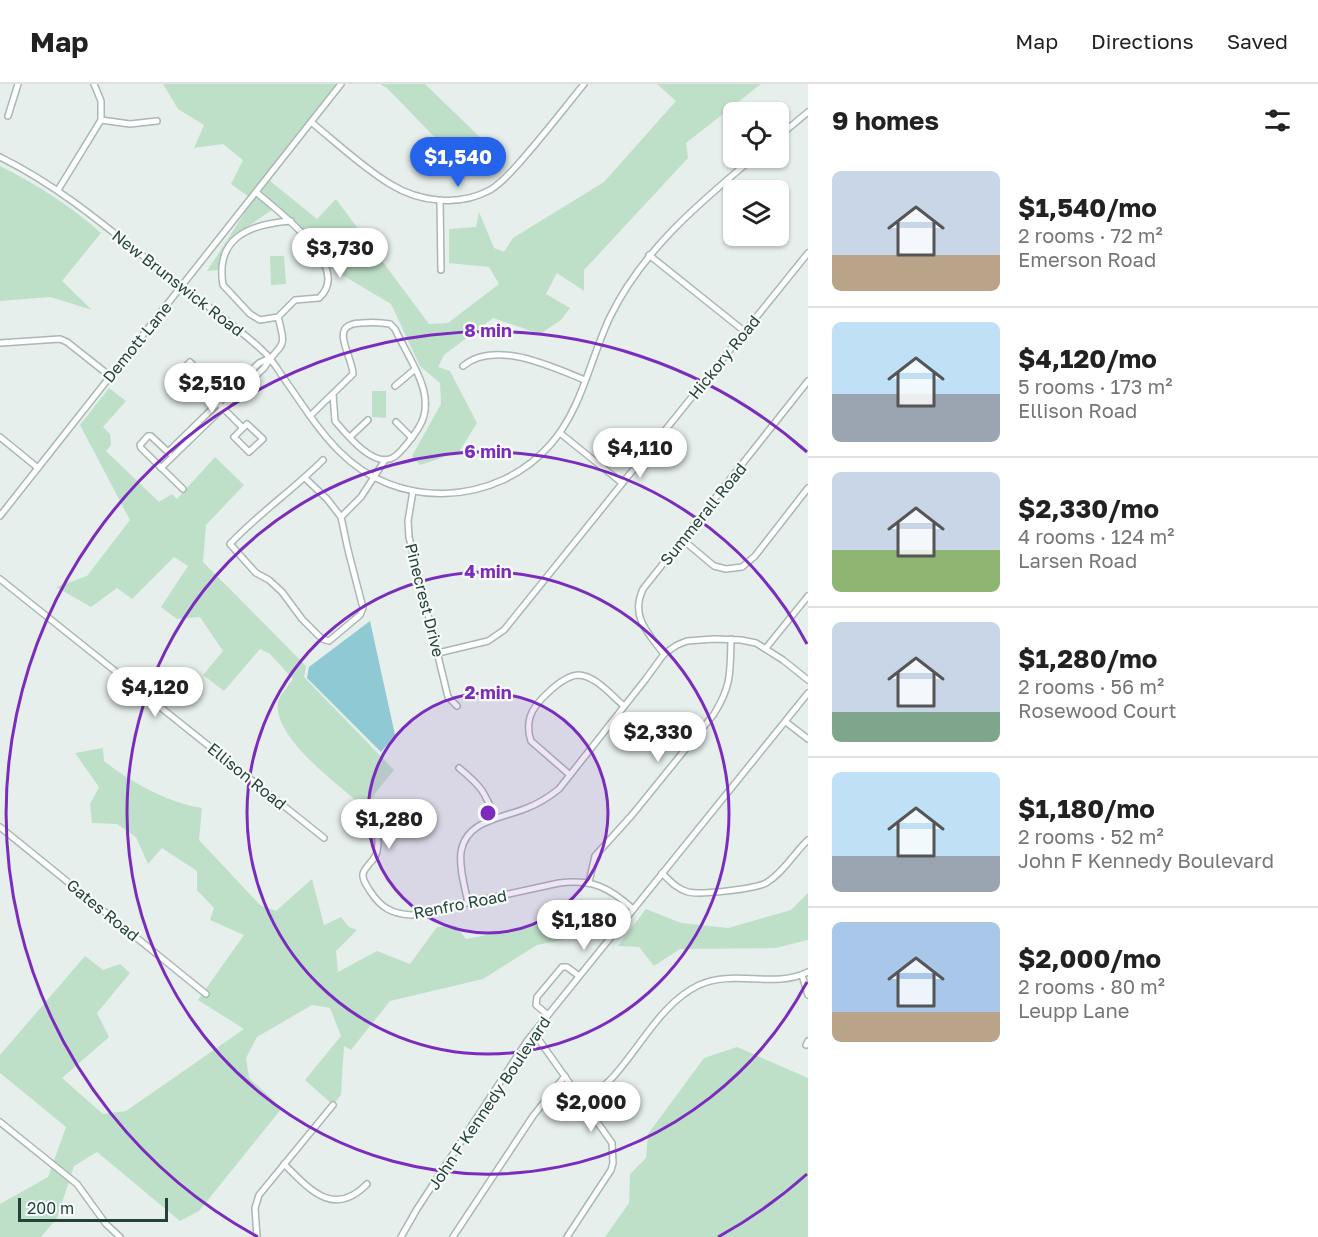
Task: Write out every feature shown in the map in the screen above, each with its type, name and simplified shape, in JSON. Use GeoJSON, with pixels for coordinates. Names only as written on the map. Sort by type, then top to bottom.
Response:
{"type":"FeatureCollection","features":[{"type":"Feature","properties":{"kind":"street"},"geometry":{"type":"LineString","coordinates":[[8,116],[18,84]]}},
{"type":"Feature","properties":{"kind":"street"},"geometry":{"type":"LineString","coordinates":[[58,189],[102,120],[100,101],[94,84]]}},
{"type":"Feature","properties":{"kind":"street","name":"Demott Lane"},"geometry":{"type":"LineString","coordinates":[[0,516],[341,84]]}},
{"type":"Feature","properties":{"kind":"street"},"geometry":{"type":"LineString","coordinates":[[311,122],[389,184],[416,197],[440,200],[476,196],[497,185],[531,150],[584,84]]}},
{"type":"Feature","properties":{"kind":"street"},"geometry":{"type":"LineString","coordinates":[[789,127],[808,112]]}},
{"type":"Feature","properties":{"kind":"street"},"geometry":{"type":"LineString","coordinates":[[102,120],[130,124],[157,121]]}},
{"type":"Feature","properties":{"kind":"street","name":"New Brunswick Road"},"geometry":{"type":"LineString","coordinates":[[0,157],[58,189],[270,358],[310,416],[339,452],[374,477],[391,485],[413,491],[456,494],[472,492],[509,478],[530,465],[550,446],[573,412],[612,312],[649,255],[694,208],[741,168]]}},
{"type":"Feature","properties":{"kind":"street"},"geometry":{"type":"LineString","coordinates":[[256,192],[291,221],[325,262],[328,283],[326,290],[319,298],[295,300],[278,317],[264,321],[257,319],[225,288],[222,282],[223,256],[238,237],[263,224],[291,221]]}},
{"type":"Feature","properties":{"kind":"street"},"geometry":{"type":"LineString","coordinates":[[440,200],[441,270]]}},
{"type":"Feature","properties":{"kind":"street","name":"Hickory Road"},"geometry":{"type":"LineString","coordinates":[[438,653],[488,641],[504,630],[808,253]]}},
{"type":"Feature","properties":{"kind":"street"},"geometry":{"type":"LineString","coordinates":[[649,255],[744,331]]}},
{"type":"Feature","properties":{"kind":"street"},"geometry":{"type":"LineString","coordinates":[[168,452],[264,368],[283,344],[284,337],[278,317]]}},
{"type":"Feature","properties":{"kind":"street"},"geometry":{"type":"LineString","coordinates":[[310,416],[353,374],[342,333],[345,327],[350,323],[390,324],[424,392],[426,412],[424,421],[397,455],[385,460],[361,497],[341,517]]}},
{"type":"Feature","properties":{"kind":"street"},"geometry":{"type":"LineString","coordinates":[[0,344],[60,339],[110,376]]}},
{"type":"Feature","properties":{"kind":"street"},"geometry":{"type":"LineString","coordinates":[[463,366],[471,360],[484,356],[521,357],[585,380]]}},
{"type":"Feature","properties":{"kind":"street"},"geometry":{"type":"LineString","coordinates":[[190,362],[205,377],[198,383],[191,390],[177,375],[190,362]]}},
{"type":"Feature","properties":{"kind":"street"},"geometry":{"type":"LineString","coordinates":[[395,386],[414,370]]}},
{"type":"Feature","properties":{"kind":"street","name":"Summerall Road"},"geometry":{"type":"LineString","coordinates":[[663,654],[641,624],[638,614],[643,589],[808,381]]}},
{"type":"Feature","properties":{"kind":"street"},"geometry":{"type":"LineString","coordinates":[[198,383],[243,428]]}},
{"type":"Feature","properties":{"kind":"street"},"geometry":{"type":"LineString","coordinates":[[333,394],[334,419],[366,453],[385,460]]}},
{"type":"Feature","properties":{"kind":"street"},"geometry":{"type":"LineString","coordinates":[[161,468],[220,406]]}},
{"type":"Feature","properties":{"kind":"street"},"geometry":{"type":"LineString","coordinates":[[350,437],[368,420]]}},
{"type":"Feature","properties":{"kind":"street"},"geometry":{"type":"LineString","coordinates":[[396,422],[412,438]]}},
{"type":"Feature","properties":{"kind":"street"},"geometry":{"type":"LineString","coordinates":[[247,424],[263,439],[249,452],[234,437],[243,428],[247,424]]}},
{"type":"Feature","properties":{"kind":"street"},"geometry":{"type":"LineString","coordinates":[[560,433],[622,483]]}},
{"type":"Feature","properties":{"kind":"street"},"geometry":{"type":"LineString","coordinates":[[173,457],[151,436],[141,443],[141,448],[183,489]]}},
{"type":"Feature","properties":{"kind":"street"},"geometry":{"type":"LineString","coordinates":[[0,437],[38,468]]}},
{"type":"Feature","properties":{"kind":"street"},"geometry":{"type":"LineString","coordinates":[[305,478],[327,499],[341,517],[363,608],[360,615],[334,637],[325,641],[302,620],[282,592],[269,580],[256,573],[230,544],[323,460]]}},
{"type":"Feature","properties":{"kind":"street"},"geometry":{"type":"LineString","coordinates":[[684,540],[714,566],[726,569],[742,567],[755,556],[808,488]]}},
{"type":"Feature","properties":{"kind":"street","name":"Pinecrest Drive"},"geometry":{"type":"LineString","coordinates":[[413,491],[408,521],[409,537],[448,697],[456,706]]}},
{"type":"Feature","properties":{"kind":"street","name":"Ellison Road"},"geometry":{"type":"LineString","coordinates":[[0,579],[324,838]]}},
{"type":"Feature","properties":{"kind":"street"},"geometry":{"type":"LineString","coordinates":[[766,648],[808,596]]}},
{"type":"Feature","properties":{"kind":"street"},"geometry":{"type":"LineString","coordinates":[[589,882],[595,856],[632,815],[714,714],[725,696],[730,677],[730,639]]}},
{"type":"Feature","properties":{"kind":"street"},"geometry":{"type":"LineString","coordinates":[[468,903],[461,855],[463,845],[474,829],[495,818],[526,809],[549,798],[559,789],[663,654],[687,641],[730,639],[756,643],[808,680]]}},
{"type":"Feature","properties":{"kind":"street"},"geometry":{"type":"LineString","coordinates":[[570,775],[531,741],[529,719],[534,709],[562,679],[578,675],[591,679],[624,706]]}},
{"type":"Feature","properties":{"kind":"street","name":"John F Kennedy Boulevard"},"geometry":{"type":"LineString","coordinates":[[401,1237],[504,1074],[534,1033],[808,693]]}},
{"type":"Feature","properties":{"kind":"street"},"geometry":{"type":"LineString","coordinates":[[786,722],[808,739]]}},
{"type":"Feature","properties":{"kind":"street"},"geometry":{"type":"LineString","coordinates":[[459,768],[485,793],[495,818]]}},
{"type":"Feature","properties":{"kind":"street","name":"Renfro Road"},"geometry":{"type":"LineString","coordinates":[[375,821],[378,837],[376,854],[363,872],[364,881],[381,906],[390,911],[412,915],[577,881],[589,882],[609,890],[633,909]]}},
{"type":"Feature","properties":{"kind":"street","name":"Gates Road"},"geometry":{"type":"LineString","coordinates":[[0,827],[206,994]]}},
{"type":"Feature","properties":{"kind":"street"},"geometry":{"type":"LineString","coordinates":[[662,873],[676,886],[692,893],[706,894],[761,885],[775,875],[808,840]]}},
{"type":"Feature","properties":{"kind":"street"},"geometry":{"type":"LineString","coordinates":[[548,1015],[536,1005],[537,997],[562,968],[567,967],[579,976]]}},
{"type":"Feature","properties":{"kind":"street"},"geometry":{"type":"LineString","coordinates":[[583,1102],[611,1080],[660,1018],[677,1000],[692,989],[726,978],[777,980],[808,972]]}},
{"type":"Feature","properties":{"kind":"street"},"geometry":{"type":"LineString","coordinates":[[802,975],[808,995]]}},
{"type":"Feature","properties":{"kind":"street"},"geometry":{"type":"LineString","coordinates":[[534,1033],[612,1143],[611,1170],[567,1237]]}},
{"type":"Feature","properties":{"kind":"street"},"geometry":{"type":"LineString","coordinates":[[453,1237],[534,1116],[565,1076]]}},
{"type":"Feature","properties":{"kind":"street"},"geometry":{"type":"LineString","coordinates":[[257,1237],[255,1215],[257,1201],[333,1105]]}},
{"type":"Feature","properties":{"kind":"street"},"geometry":{"type":"LineString","coordinates":[[0,1122],[76,1184],[106,1224],[120,1237]]}},
{"type":"Feature","properties":{"kind":"street"},"geometry":{"type":"LineString","coordinates":[[284,1164],[311,1191],[329,1199],[347,1198],[367,1184]]}},
{"type":"Feature","properties":{"kind":"green space"},"geometry":{"type":"Polygon","coordinates":[[[163,84],[342,84],[269,180],[317,219],[336,199],[429,324],[448,323],[499,284],[489,267],[449,263],[449,229],[476,227],[479,212],[494,248],[504,252],[513,238],[604,182],[676,101],[657,84],[761,84],[738,102],[723,102],[723,114],[686,143],[688,158],[584,270],[584,291],[557,273],[546,294],[570,308],[561,320],[540,334],[493,318],[444,355],[438,367],[450,371],[477,423],[459,452],[420,465],[412,456],[441,404],[440,383],[420,366],[391,304],[344,276],[276,207],[227,241],[218,270],[207,271],[253,200],[231,184],[243,160],[223,144],[194,148],[204,125],[178,109],[163,84]]]}},
{"type":"Feature","properties":{"kind":"green space"},"geometry":{"type":"Polygon","coordinates":[[[380,84],[425,84],[488,145],[463,154],[449,152],[387,88],[380,84]]]}},
{"type":"Feature","properties":{"kind":"green space"},"geometry":{"type":"Polygon","coordinates":[[[0,166],[53,196],[101,233],[62,281],[92,310],[50,297],[0,301],[0,166]]]}},
{"type":"Feature","properties":{"kind":"green space"},"geometry":{"type":"Polygon","coordinates":[[[270,256],[284,256],[286,284],[271,285],[270,256]]]}},
{"type":"Feature","properties":{"kind":"green space"},"geometry":{"type":"Polygon","coordinates":[[[109,388],[126,401],[103,427],[110,434],[111,445],[106,451],[159,502],[172,494],[177,499],[215,457],[244,485],[206,525],[203,562],[306,666],[304,677],[394,770],[364,807],[310,760],[286,730],[279,716],[278,702],[293,679],[270,654],[260,649],[224,691],[203,675],[223,651],[200,617],[177,619],[161,607],[188,566],[174,557],[132,599],[117,588],[91,607],[56,587],[87,576],[130,520],[80,425],[109,388]]]}},
{"type":"Feature","properties":{"kind":"green space"},"geometry":{"type":"Polygon","coordinates":[[[372,391],[386,391],[386,418],[372,417],[372,391]]]}},
{"type":"Feature","properties":{"kind":"green space"},"geometry":{"type":"Polygon","coordinates":[[[103,748],[104,761],[126,776],[176,802],[202,808],[199,840],[260,905],[276,911],[312,879],[324,925],[341,917],[349,927],[357,930],[336,951],[338,972],[377,951],[410,964],[437,927],[456,926],[466,939],[581,917],[581,936],[537,945],[483,979],[390,1001],[351,1050],[344,1046],[341,1095],[333,1105],[305,1080],[341,1036],[330,1008],[312,1005],[257,1037],[246,1058],[249,1078],[282,1108],[199,1211],[180,1221],[97,1152],[74,1166],[57,1218],[41,1237],[0,1237],[0,1204],[48,1177],[66,1127],[0,1073],[0,1055],[85,956],[103,970],[120,964],[130,973],[97,1013],[109,1037],[62,1078],[103,1114],[126,1111],[244,1029],[198,1000],[244,935],[210,920],[214,908],[197,890],[197,871],[162,848],[148,864],[136,837],[117,824],[92,823],[90,804],[99,787],[75,753],[103,748]]]}},
{"type":"Feature","properties":{"kind":"green space"},"geometry":{"type":"Polygon","coordinates":[[[808,893],[808,940],[776,948],[680,949],[654,966],[639,947],[618,946],[646,909],[681,923],[728,928],[791,910],[808,893]]]}},
{"type":"Feature","properties":{"kind":"green space"},"geometry":{"type":"Polygon","coordinates":[[[737,1047],[808,1078],[808,1237],[605,1237],[629,1203],[630,1174],[646,1158],[648,1134],[704,1058],[737,1047]]]}},
{"type":"Feature","properties":{"kind":"water"},"geometry":{"type":"Polygon","coordinates":[[[370,621],[395,735],[381,752],[307,678],[309,667],[370,621]]]}}]}
